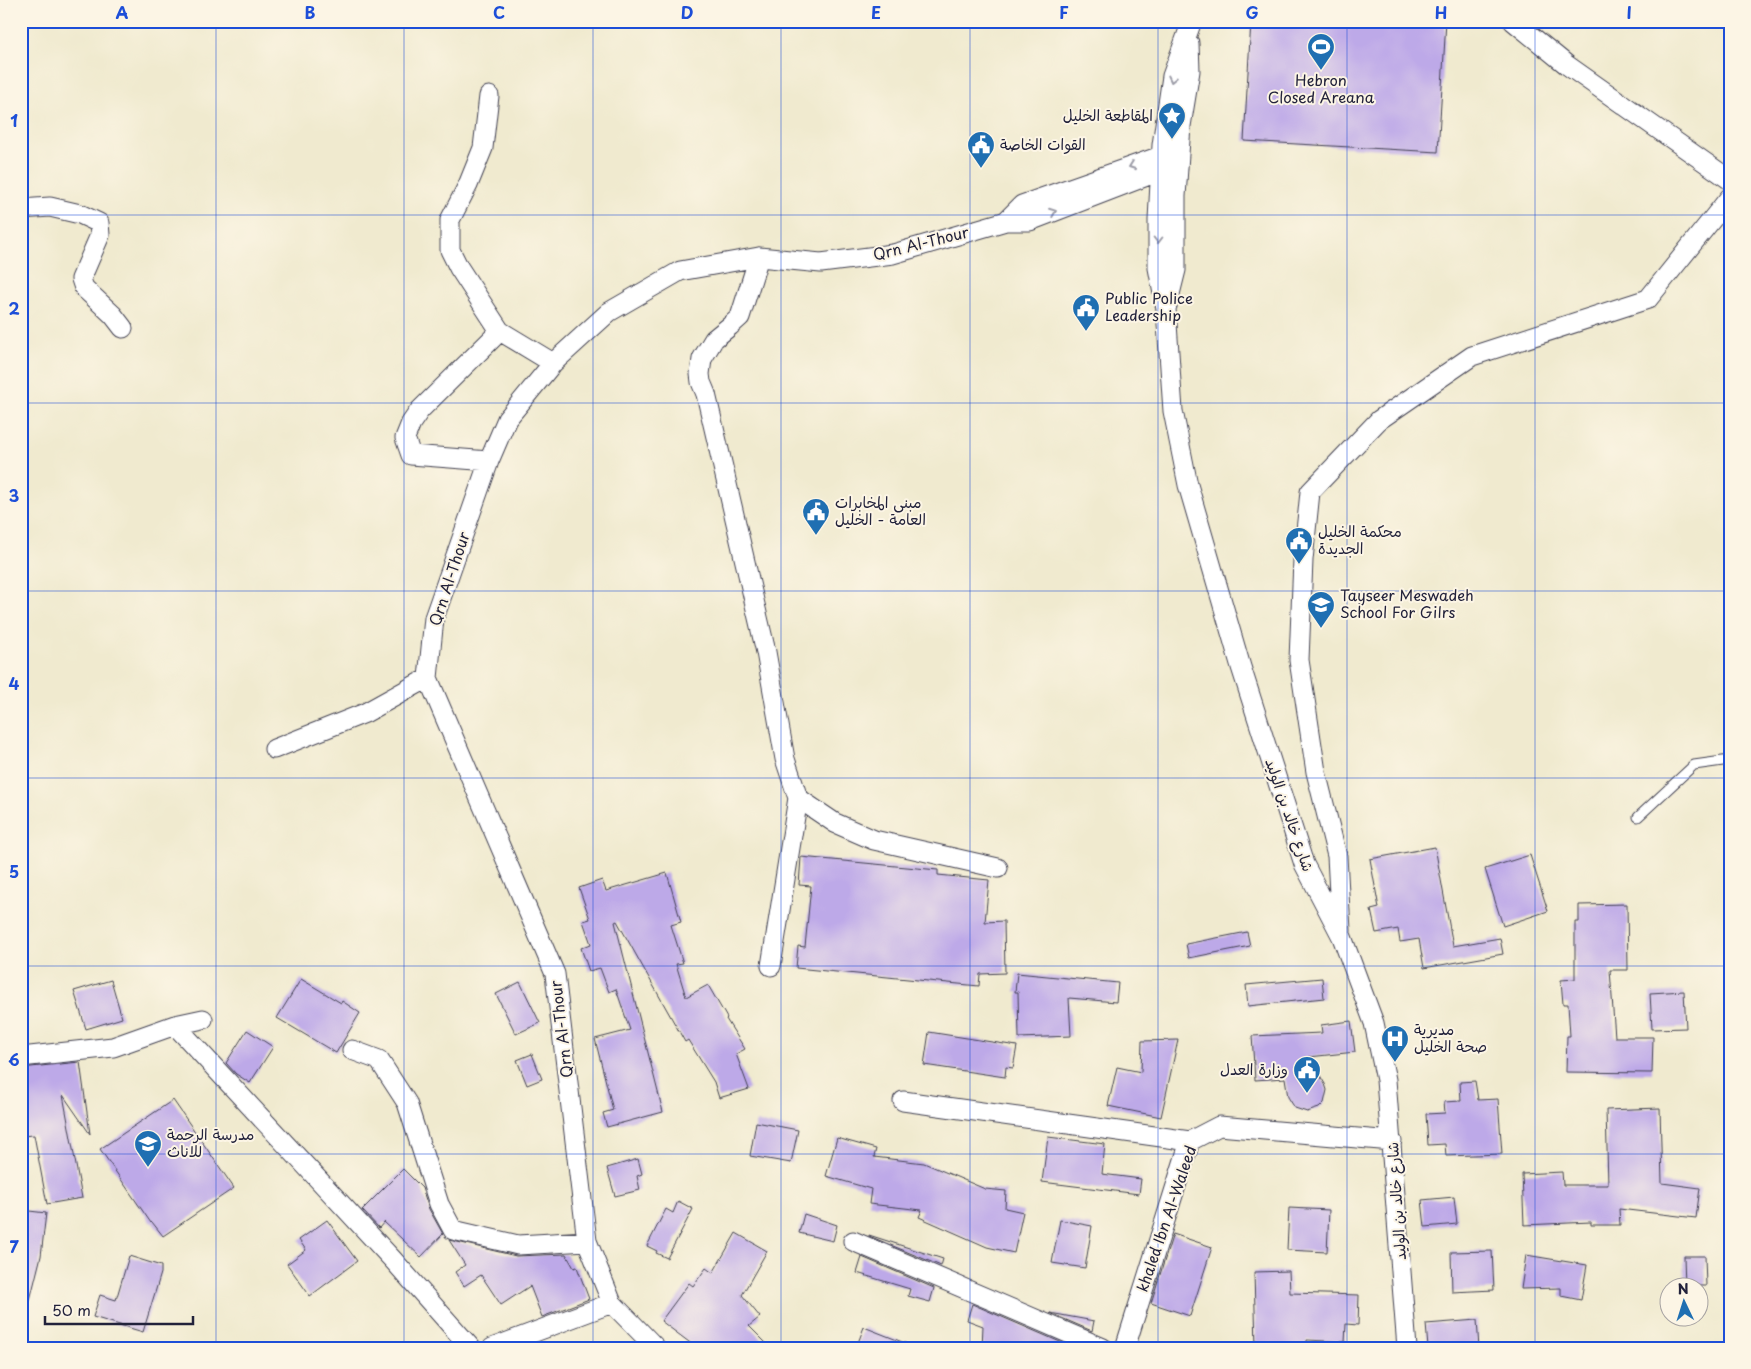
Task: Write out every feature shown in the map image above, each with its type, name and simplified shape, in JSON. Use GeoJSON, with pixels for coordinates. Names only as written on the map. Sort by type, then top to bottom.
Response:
{"type":"FeatureCollection","features":[{"type":"Feature","properties":{"kind":"street"},"geometry":{"type":"LineString","coordinates":[[1513,21],[1567,65],[1730,180]]}},
{"type":"Feature","properties":{"kind":"street"},"geometry":{"type":"LineString","coordinates":[[1166,309],[1158,268],[1158,220],[1167,160],[1180,126],[1190,71],[1191,27]]}},
{"type":"Feature","properties":{"kind":"street"},"geometry":{"type":"LineString","coordinates":[[489,96],[483,148],[468,185],[450,220],[450,250],[459,268],[500,331],[553,363]]}},
{"type":"Feature","properties":{"kind":"street"},"geometry":{"type":"LineString","coordinates":[[1166,309],[1176,270],[1176,196],[1167,160]]}},
{"type":"Feature","properties":{"kind":"street","name":"Qrn Al-Thour"},"geometry":{"type":"LineString","coordinates":[[656,1348],[612,1303],[586,1241],[556,974],[428,678],[434,618],[489,461],[506,419],[553,363],[609,312],[680,271],[759,257],[822,264],[893,254],[1006,221],[1030,221],[1167,160]]}},
{"type":"Feature","properties":{"kind":"street"},"geometry":{"type":"LineString","coordinates":[[1342,937],[1337,856],[1316,772],[1299,660],[1303,560],[1310,492],[1379,420],[1472,356],[1648,299],[1730,197]]}},
{"type":"Feature","properties":{"kind":"street"},"geometry":{"type":"LineString","coordinates":[[21,209],[50,207],[80,214],[99,223],[100,235],[81,279],[84,288],[113,315],[123,328]]}},
{"type":"Feature","properties":{"kind":"street"},"geometry":{"type":"LineString","coordinates":[[759,257],[740,316],[709,345],[702,359],[700,374],[709,403],[766,652],[786,759],[798,798],[771,966]]}},
{"type":"Feature","properties":{"kind":"street","name":"شارع خالد بن الوليد"},"geometry":{"type":"LineString","coordinates":[[1166,309],[1173,410],[1188,486],[1241,667],[1304,864],[1342,937],[1374,1022],[1386,1080],[1407,1348]]}},
{"type":"Feature","properties":{"kind":"street"},"geometry":{"type":"LineString","coordinates":[[489,461],[411,455],[405,438],[411,423],[420,410],[500,331]]}},
{"type":"Feature","properties":{"kind":"street"},"geometry":{"type":"LineString","coordinates":[[274,749],[365,713],[428,678]]}},
{"type":"Feature","properties":{"kind":"street"},"geometry":{"type":"LineString","coordinates":[[798,798],[835,823],[874,840],[998,868]]}},
{"type":"Feature","properties":{"kind":"street"},"geometry":{"type":"LineString","coordinates":[[21,1057],[113,1047],[175,1025],[203,1019]]}},
{"type":"Feature","properties":{"kind":"street"},"geometry":{"type":"LineString","coordinates":[[175,1025],[394,1261],[471,1348]]}},
{"type":"Feature","properties":{"kind":"street"},"geometry":{"type":"LineString","coordinates":[[352,1050],[379,1060],[407,1103],[439,1204],[453,1230],[518,1245],[586,1241]]}},
{"type":"Feature","properties":{"kind":"street"},"geometry":{"type":"LineString","coordinates":[[903,1101],[1190,1141]]}},
{"type":"Feature","properties":{"kind":"street","name":"khaled Ibn Al-Waleed"},"geometry":{"type":"LineString","coordinates":[[1125,1348],[1190,1141],[1219,1126],[1392,1141]]}},
{"type":"Feature","properties":{"kind":"street"},"geometry":{"type":"LineString","coordinates":[[853,1241],[1103,1348]]}},
{"type":"Feature","properties":{"kind":"street"},"geometry":{"type":"LineString","coordinates":[[492,1348],[612,1303]]}},
{"type":"Feature","properties":{"kind":"lane"},"geometry":{"type":"LineString","coordinates":[[1638,817],[1694,765],[1730,760]]}},
{"type":"Feature","properties":{"kind":"building"},"geometry":{"type":"Polygon","coordinates":[[[1251,21],[1446,21],[1438,152],[1244,141],[1251,21]]]}},
{"type":"Feature","properties":{"kind":"building"},"geometry":{"type":"Polygon","coordinates":[[[1435,847],[1453,946],[1500,938],[1503,954],[1424,968],[1419,939],[1400,942],[1398,929],[1376,933],[1371,910],[1379,908],[1370,859],[1435,847]]]}},
{"type":"Feature","properties":{"kind":"building"},"geometry":{"type":"Polygon","coordinates":[[[1530,855],[1548,911],[1503,926],[1485,869],[1530,855]]]}},
{"type":"Feature","properties":{"kind":"building"},"geometry":{"type":"Polygon","coordinates":[[[801,857],[938,870],[938,875],[989,880],[985,922],[1004,921],[1005,973],[980,974],[979,986],[796,968],[798,946],[805,947],[811,886],[799,885],[801,857]]]}},
{"type":"Feature","properties":{"kind":"building"},"geometry":{"type":"Polygon","coordinates":[[[667,873],[681,922],[671,925],[683,963],[676,964],[686,997],[708,985],[745,1049],[736,1054],[749,1089],[719,1098],[714,1082],[688,1040],[685,1042],[617,921],[615,922],[663,1112],[607,1127],[603,1113],[613,1110],[595,1039],[630,1030],[616,989],[609,992],[600,968],[589,971],[581,948],[591,944],[583,921],[590,919],[579,888],[602,880],[606,891],[667,873]]]}},
{"type":"Feature","properties":{"kind":"building"},"geometry":{"type":"Polygon","coordinates":[[[1627,904],[1628,970],[1610,970],[1615,1037],[1653,1037],[1652,1073],[1566,1072],[1567,1036],[1570,1036],[1568,1004],[1563,1004],[1561,980],[1575,979],[1575,922],[1579,922],[1579,905],[1627,904]]]}},
{"type":"Feature","properties":{"kind":"building"},"geometry":{"type":"Polygon","coordinates":[[[1247,932],[1250,946],[1189,958],[1186,944],[1247,932]]]}},
{"type":"Feature","properties":{"kind":"building"},"geometry":{"type":"Polygon","coordinates":[[[1017,973],[1118,983],[1116,1002],[1069,998],[1071,1036],[1019,1038],[1018,992],[1015,992],[1017,973]]]}},
{"type":"Feature","properties":{"kind":"building"},"geometry":{"type":"Polygon","coordinates":[[[1322,978],[1324,998],[1248,1006],[1246,985],[1322,978]]]}},
{"type":"Feature","properties":{"kind":"building"},"geometry":{"type":"Polygon","coordinates":[[[301,979],[360,1013],[336,1053],[277,1018],[301,979]]]}},
{"type":"Feature","properties":{"kind":"building"},"geometry":{"type":"Polygon","coordinates":[[[111,980],[122,1018],[86,1029],[74,991],[111,980]]]}},
{"type":"Feature","properties":{"kind":"building"},"geometry":{"type":"Polygon","coordinates":[[[520,982],[540,1023],[516,1034],[496,994],[520,982]]]}},
{"type":"Feature","properties":{"kind":"building"},"geometry":{"type":"Polygon","coordinates":[[[1684,991],[1686,1028],[1652,1029],[1650,993],[1684,991]]]}},
{"type":"Feature","properties":{"kind":"building"},"geometry":{"type":"Polygon","coordinates":[[[1351,1021],[1355,1052],[1309,1057],[1327,1090],[1324,1103],[1319,1108],[1307,1112],[1295,1108],[1288,1097],[1285,1078],[1255,1080],[1252,1036],[1322,1033],[1321,1025],[1351,1021]]]}},
{"type":"Feature","properties":{"kind":"building"},"geometry":{"type":"Polygon","coordinates":[[[247,1030],[273,1047],[250,1083],[236,1074],[226,1063],[247,1030]]]}},
{"type":"Feature","properties":{"kind":"building"},"geometry":{"type":"Polygon","coordinates":[[[929,1032],[1017,1046],[1013,1068],[1006,1067],[1005,1077],[924,1065],[929,1032]]]}},
{"type":"Feature","properties":{"kind":"building"},"geometry":{"type":"Polygon","coordinates":[[[1178,1040],[1161,1117],[1108,1106],[1117,1067],[1141,1072],[1142,1041],[1178,1040]]]}},
{"type":"Feature","properties":{"kind":"building"},"geometry":{"type":"Polygon","coordinates":[[[532,1054],[542,1079],[527,1085],[517,1060],[532,1054]]]}},
{"type":"Feature","properties":{"kind":"building"},"geometry":{"type":"Polygon","coordinates":[[[80,1062],[90,1134],[63,1095],[82,1198],[47,1204],[34,1135],[21,1136],[21,1068],[80,1062]]]}},
{"type":"Feature","properties":{"kind":"building"},"geometry":{"type":"Polygon","coordinates":[[[1475,1081],[1478,1100],[1498,1099],[1502,1154],[1446,1156],[1445,1144],[1428,1145],[1426,1114],[1445,1113],[1444,1102],[1461,1101],[1460,1082],[1475,1081]]]}},
{"type":"Feature","properties":{"kind":"building"},"geometry":{"type":"Polygon","coordinates":[[[173,1100],[234,1188],[163,1236],[151,1223],[100,1149],[173,1100]]]}},
{"type":"Feature","properties":{"kind":"building"},"geometry":{"type":"Polygon","coordinates":[[[1660,1108],[1662,1183],[1700,1188],[1696,1218],[1619,1209],[1620,1225],[1591,1225],[1591,1222],[1524,1225],[1522,1174],[1562,1172],[1563,1185],[1608,1185],[1606,1110],[1660,1108]]]}},
{"type":"Feature","properties":{"kind":"building"},"geometry":{"type":"Polygon","coordinates":[[[756,1122],[798,1130],[791,1163],[750,1156],[756,1122]]]}},
{"type":"Feature","properties":{"kind":"building"},"geometry":{"type":"Polygon","coordinates":[[[1048,1137],[1105,1144],[1102,1174],[1141,1179],[1139,1194],[1042,1182],[1048,1137]]]}},
{"type":"Feature","properties":{"kind":"building"},"geometry":{"type":"Polygon","coordinates":[[[837,1138],[876,1149],[874,1157],[924,1163],[985,1189],[1006,1191],[1005,1208],[1023,1212],[1014,1253],[987,1247],[919,1217],[922,1210],[869,1204],[871,1189],[826,1176],[837,1138]]]}},
{"type":"Feature","properties":{"kind":"building"},"geometry":{"type":"Polygon","coordinates":[[[638,1159],[642,1174],[637,1176],[640,1190],[615,1196],[607,1168],[638,1159]]]}},
{"type":"Feature","properties":{"kind":"building"},"geometry":{"type":"Polygon","coordinates":[[[403,1169],[422,1188],[429,1209],[443,1234],[421,1257],[384,1222],[379,1228],[362,1210],[403,1169]]]}},
{"type":"Feature","properties":{"kind":"building"},"geometry":{"type":"Polygon","coordinates":[[[1454,1197],[1457,1224],[1425,1227],[1422,1200],[1454,1197]]]}},
{"type":"Feature","properties":{"kind":"building"},"geometry":{"type":"Polygon","coordinates":[[[678,1201],[693,1209],[667,1258],[647,1246],[666,1209],[673,1213],[678,1201]]]}},
{"type":"Feature","properties":{"kind":"building"},"geometry":{"type":"Polygon","coordinates":[[[1289,1208],[1329,1210],[1327,1252],[1287,1250],[1289,1208]]]}},
{"type":"Feature","properties":{"kind":"building"},"geometry":{"type":"Polygon","coordinates":[[[21,1210],[46,1213],[41,1256],[27,1312],[21,1311],[21,1210]]]}},
{"type":"Feature","properties":{"kind":"building"},"geometry":{"type":"Polygon","coordinates":[[[804,1214],[837,1225],[833,1241],[799,1233],[804,1214]]]}},
{"type":"Feature","properties":{"kind":"building"},"geometry":{"type":"Polygon","coordinates":[[[327,1220],[357,1261],[310,1296],[287,1264],[306,1250],[299,1240],[327,1220]]]}},
{"type":"Feature","properties":{"kind":"building"},"geometry":{"type":"Polygon","coordinates":[[[1060,1220],[1092,1226],[1085,1268],[1052,1263],[1060,1220]]]}},
{"type":"Feature","properties":{"kind":"building"},"geometry":{"type":"Polygon","coordinates":[[[736,1233],[767,1251],[742,1295],[760,1317],[749,1326],[771,1348],[697,1348],[661,1321],[689,1283],[693,1286],[706,1268],[713,1273],[736,1233]]]}},
{"type":"Feature","properties":{"kind":"building"},"geometry":{"type":"Polygon","coordinates":[[[1173,1234],[1212,1247],[1190,1316],[1151,1303],[1173,1234]]]}},
{"type":"Feature","properties":{"kind":"building"},"geometry":{"type":"Polygon","coordinates":[[[869,1236],[943,1259],[941,1266],[869,1236]]]}},
{"type":"Feature","properties":{"kind":"building"},"geometry":{"type":"Polygon","coordinates":[[[449,1240],[516,1256],[566,1254],[574,1268],[577,1267],[589,1299],[542,1317],[530,1286],[501,1305],[481,1275],[464,1286],[455,1272],[465,1265],[449,1240]]]}},
{"type":"Feature","properties":{"kind":"building"},"geometry":{"type":"Polygon","coordinates":[[[1492,1251],[1494,1290],[1452,1292],[1451,1252],[1492,1251]]]}},
{"type":"Feature","properties":{"kind":"building"},"geometry":{"type":"Polygon","coordinates":[[[1526,1255],[1587,1265],[1581,1300],[1561,1296],[1561,1288],[1521,1289],[1526,1255]]]}},
{"type":"Feature","properties":{"kind":"building"},"geometry":{"type":"Polygon","coordinates":[[[129,1256],[161,1266],[161,1273],[143,1332],[93,1317],[100,1295],[116,1300],[129,1256]]]}},
{"type":"Feature","properties":{"kind":"building"},"geometry":{"type":"Polygon","coordinates":[[[1684,1256],[1705,1256],[1706,1276],[1685,1276],[1684,1256]]]}},
{"type":"Feature","properties":{"kind":"building"},"geometry":{"type":"Polygon","coordinates":[[[862,1257],[934,1288],[930,1302],[908,1296],[910,1289],[857,1273],[862,1257]]]}},
{"type":"Feature","properties":{"kind":"building"},"geometry":{"type":"Polygon","coordinates":[[[1289,1271],[1290,1293],[1359,1295],[1358,1325],[1346,1324],[1345,1342],[1307,1340],[1307,1348],[1256,1348],[1254,1272],[1289,1271]]]}},
{"type":"Feature","properties":{"kind":"building"},"geometry":{"type":"Polygon","coordinates":[[[972,1304],[1074,1348],[982,1348],[983,1326],[967,1320],[972,1304]]]}},
{"type":"Feature","properties":{"kind":"building"},"geometry":{"type":"Polygon","coordinates":[[[1050,1313],[1094,1321],[1092,1331],[1050,1313]]]}},
{"type":"Feature","properties":{"kind":"building"},"geometry":{"type":"Polygon","coordinates":[[[1477,1320],[1479,1348],[1428,1348],[1426,1324],[1477,1320]]]}},
{"type":"Feature","properties":{"kind":"building"},"geometry":{"type":"Polygon","coordinates":[[[864,1327],[915,1347],[856,1348],[864,1327]]]}},
{"type":"Feature","properties":{"kind":"place","name":"Hebron Closed Areana"},"geometry":{"type":"Point","coordinates":[1321,71]}},
{"type":"Feature","properties":{"kind":"place","name":"المقاطعة الخليل"},"geometry":{"type":"Point","coordinates":[1172,140]}},
{"type":"Feature","properties":{"kind":"place","name":"القوات الخاصة"},"geometry":{"type":"Point","coordinates":[981,169]}},
{"type":"Feature","properties":{"kind":"place","name":"Public Police Leadership"},"geometry":{"type":"Point","coordinates":[1086,332]}},
{"type":"Feature","properties":{"kind":"place","name":"مبنى المخابرات العامة - الخليل"},"geometry":{"type":"Point","coordinates":[816,536]}},
{"type":"Feature","properties":{"kind":"place","name":"محكمة الخليل الجديدة"},"geometry":{"type":"Point","coordinates":[1299,565]}},
{"type":"Feature","properties":{"kind":"place","name":"Tayseer Meswadeh School For Gilrs"},"geometry":{"type":"Point","coordinates":[1321,629]}},
{"type":"Feature","properties":{"kind":"place","name":"مديرية صحة الخليل"},"geometry":{"type":"Point","coordinates":[1395,1063]}},
{"type":"Feature","properties":{"kind":"place","name":"وزارة العدل"},"geometry":{"type":"Point","coordinates":[1307,1094]}},
{"type":"Feature","properties":{"kind":"place","name":"مدرسة الرحمة للاناث"},"geometry":{"type":"Point","coordinates":[148,1168]}}]}
